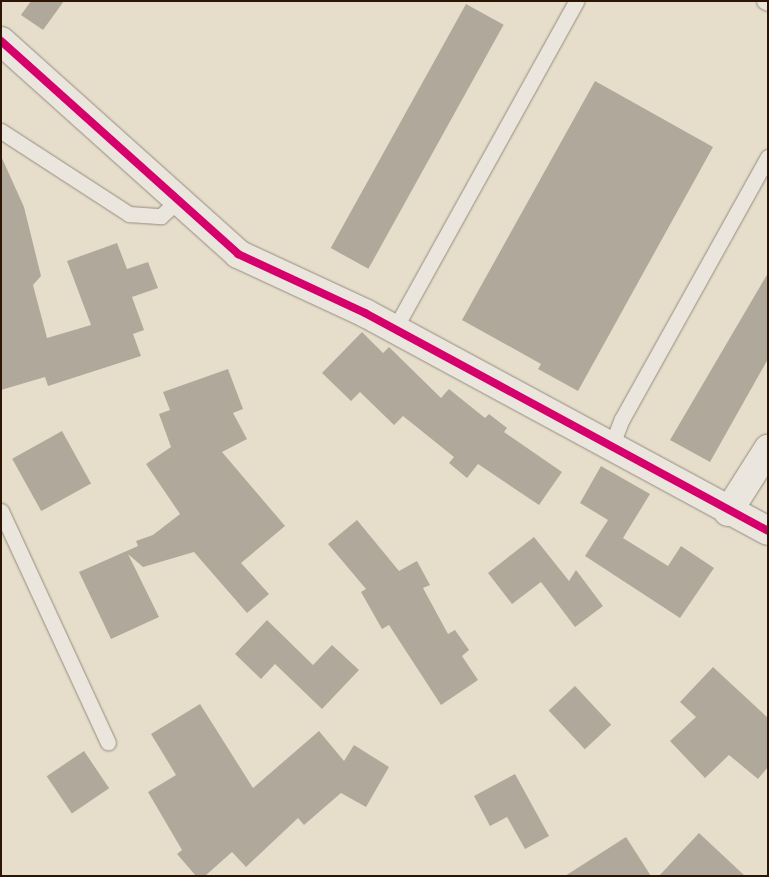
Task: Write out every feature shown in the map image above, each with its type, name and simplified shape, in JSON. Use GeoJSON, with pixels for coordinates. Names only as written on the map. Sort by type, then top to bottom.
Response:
{"type":"FeatureCollection","features":[{"type":"Feature","properties":{"kind":"street"},"geometry":{"type":"LineString","coordinates":[[1,42],[238,254],[394,330],[728,512],[768,531]]}},
{"type":"Feature","properties":{"kind":"street"},"geometry":{"type":"LineString","coordinates":[[728,512],[768,448]]}},
{"type":"Feature","properties":{"kind":"lane"},"geometry":{"type":"LineString","coordinates":[[394,330],[576,1]]}},
{"type":"Feature","properties":{"kind":"lane"},"geometry":{"type":"LineString","coordinates":[[764,1],[768,4]]}},
{"type":"Feature","properties":{"kind":"lane"},"geometry":{"type":"LineString","coordinates":[[1,131],[129,214],[162,216],[179,200]]}},
{"type":"Feature","properties":{"kind":"lane"},"geometry":{"type":"LineString","coordinates":[[610,447],[622,419],[768,157]]}},
{"type":"Feature","properties":{"kind":"lane"},"geometry":{"type":"LineString","coordinates":[[1,511],[108,743]]}},
{"type":"Feature","properties":{"kind":"building"},"geometry":{"type":"Polygon","coordinates":[[[31,1],[64,1],[43,30],[21,15],[31,1]]]}},
{"type":"Feature","properties":{"kind":"building"},"geometry":{"type":"Polygon","coordinates":[[[466,4],[504,25],[368,269],[331,248],[466,4]]]}},
{"type":"Feature","properties":{"kind":"building"},"geometry":{"type":"Polygon","coordinates":[[[595,81],[713,147],[578,391],[538,369],[541,364],[462,320],[595,81]]]}},
{"type":"Feature","properties":{"kind":"building"},"geometry":{"type":"Polygon","coordinates":[[[1,156],[24,207],[41,276],[33,285],[47,338],[91,325],[67,261],[117,243],[127,269],[148,262],[158,288],[132,297],[144,330],[133,334],[141,356],[48,386],[45,377],[1,390],[1,156]]]}},
{"type":"Feature","properties":{"kind":"building"},"geometry":{"type":"Polygon","coordinates":[[[768,273],[768,359],[710,462],[670,440],[768,273]]]}},
{"type":"Feature","properties":{"kind":"building"},"geometry":{"type":"Polygon","coordinates":[[[362,332],[383,353],[389,347],[441,398],[449,389],[485,418],[489,414],[507,428],[504,432],[562,472],[539,505],[478,464],[467,478],[449,463],[454,457],[403,416],[394,425],[360,392],[351,401],[322,373],[362,332]]]}},
{"type":"Feature","properties":{"kind":"building"},"geometry":{"type":"Polygon","coordinates":[[[228,369],[243,409],[233,413],[247,439],[222,452],[285,526],[241,563],[269,594],[247,613],[194,552],[143,567],[128,554],[159,617],[111,639],[79,572],[138,546],[136,541],[153,535],[180,514],[146,464],[171,447],[159,414],[170,410],[163,392],[228,369]]]}},
{"type":"Feature","properties":{"kind":"building"},"geometry":{"type":"Polygon","coordinates":[[[62,431],[91,483],[41,511],[12,459],[62,431]]]}},
{"type":"Feature","properties":{"kind":"building"},"geometry":{"type":"Polygon","coordinates":[[[601,466],[650,494],[623,538],[668,566],[681,546],[714,568],[680,618],[585,556],[608,520],[580,503],[601,466]]]}},
{"type":"Feature","properties":{"kind":"building"},"geometry":{"type":"Polygon","coordinates":[[[357,520],[399,571],[417,561],[430,585],[423,588],[448,634],[455,630],[469,650],[462,656],[478,680],[441,705],[389,625],[382,629],[361,592],[366,589],[328,544],[357,520]]]}},
{"type":"Feature","properties":{"kind":"building"},"geometry":{"type":"Polygon","coordinates":[[[534,537],[569,581],[576,570],[603,606],[575,627],[541,582],[512,604],[488,573],[534,537]]]}},
{"type":"Feature","properties":{"kind":"building"},"geometry":{"type":"Polygon","coordinates":[[[267,620],[313,665],[332,645],[359,670],[322,709],[275,664],[261,679],[235,654],[267,620]]]}},
{"type":"Feature","properties":{"kind":"building"},"geometry":{"type":"Polygon","coordinates":[[[713,667],[768,718],[768,767],[758,779],[729,755],[705,778],[670,741],[696,717],[680,702],[713,667]]]}},
{"type":"Feature","properties":{"kind":"building"},"geometry":{"type":"Polygon","coordinates":[[[575,686],[611,725],[585,749],[549,711],[575,686]]]}},
{"type":"Feature","properties":{"kind":"building"},"geometry":{"type":"Polygon","coordinates":[[[200,704],[253,788],[319,731],[344,761],[354,745],[389,767],[366,807],[341,793],[304,825],[298,818],[246,867],[232,852],[205,876],[196,876],[177,854],[182,850],[148,792],[176,775],[151,734],[200,704]]]}},
{"type":"Feature","properties":{"kind":"building"},"geometry":{"type":"Polygon","coordinates":[[[84,751],[109,788],[72,813],[47,776],[84,751]]]}},
{"type":"Feature","properties":{"kind":"building"},"geometry":{"type":"Polygon","coordinates":[[[515,774],[549,836],[525,849],[507,817],[490,826],[474,796],[515,774]]]}},
{"type":"Feature","properties":{"kind":"building"},"geometry":{"type":"Polygon","coordinates":[[[699,833],[745,876],[659,876],[699,833]]]}},
{"type":"Feature","properties":{"kind":"building"},"geometry":{"type":"Polygon","coordinates":[[[626,837],[651,876],[565,876],[626,837]]]}},
{"type":"Feature","properties":{"kind":"cycle path"},"geometry":{"type":"LineString","coordinates":[[1,41],[238,254],[365,313],[768,531]]}}]}
